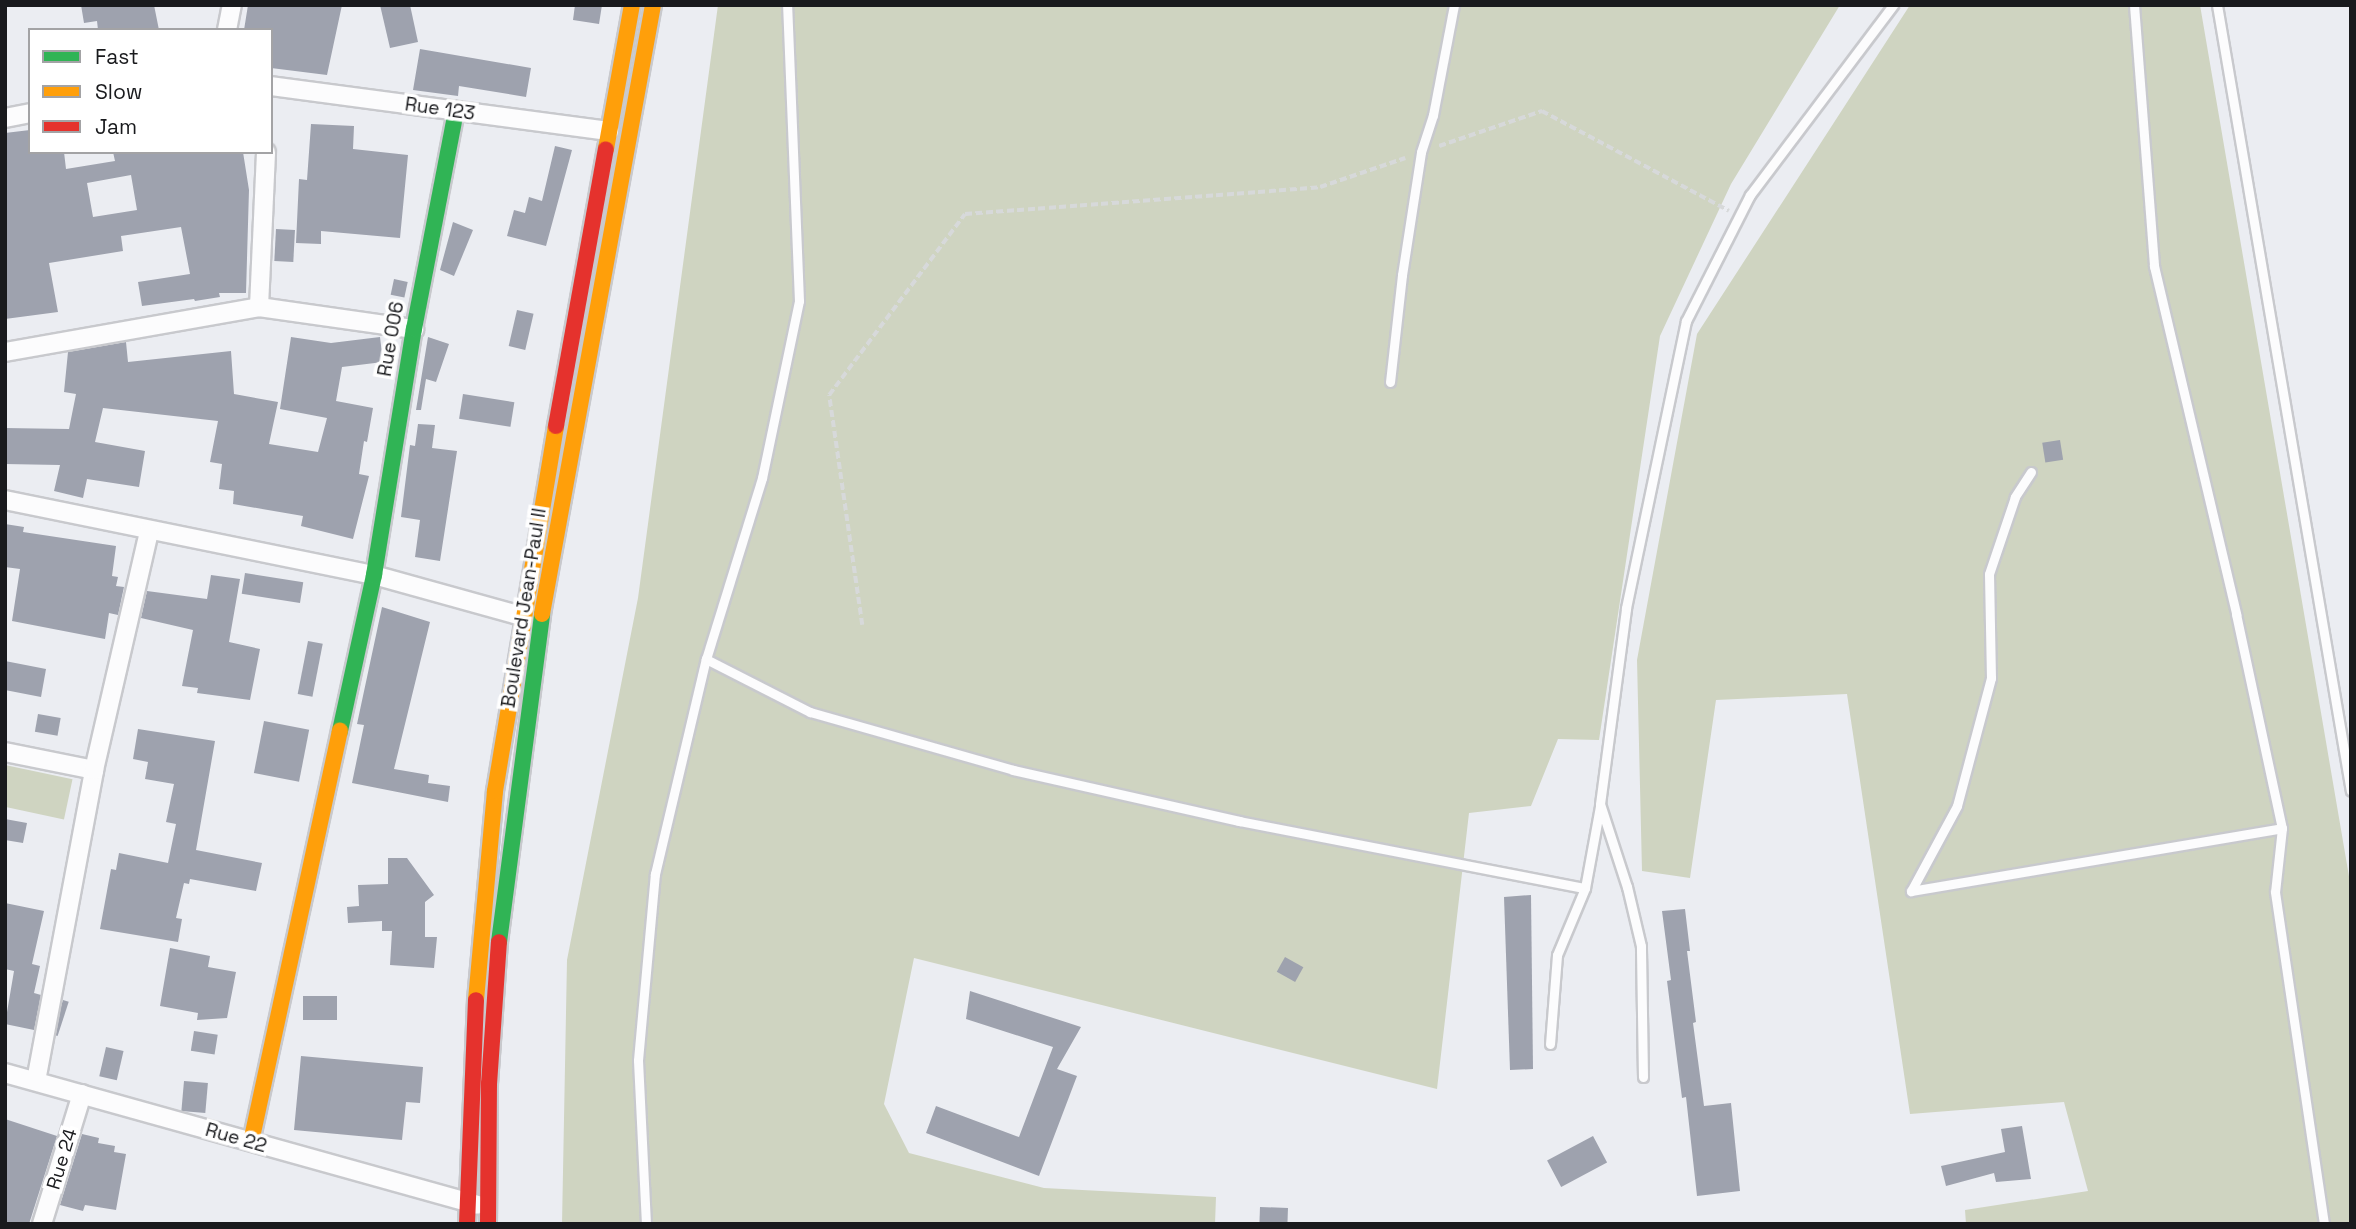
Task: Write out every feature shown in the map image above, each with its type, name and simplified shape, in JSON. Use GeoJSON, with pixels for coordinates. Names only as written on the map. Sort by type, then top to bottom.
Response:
{"type":"FeatureCollection","features":[{"type":"Feature","properties":{"kind":"main road","name":"Boulevard Jean-Paul II"},"geometry":{"type":"LineString","coordinates":[[467,1224],[477,963],[495,791],[522,616],[632,5]]}},
{"type":"Feature","properties":{"kind":"main road","name":"Boulevard Jean-Paul II"},"geometry":{"type":"LineString","coordinates":[[488,1215],[489,1084],[498,950],[537,643],[653,5]]}},
{"type":"Feature","properties":{"kind":"main road","name":"Rue 006"},"geometry":{"type":"LineString","coordinates":[[251,1142],[374,575],[414,329],[456,111]]}},
{"type":"Feature","properties":{"kind":"street"},"geometry":{"type":"LineString","coordinates":[[227,28],[232,5]]}},
{"type":"Feature","properties":{"kind":"street","name":"Rue 123"},"geometry":{"type":"LineString","coordinates":[[273,86],[609,131]]}},
{"type":"Feature","properties":{"kind":"street"},"geometry":{"type":"LineString","coordinates":[[5,118],[28,113]]}},
{"type":"Feature","properties":{"kind":"street"},"geometry":{"type":"LineString","coordinates":[[260,307],[266,154]]}},
{"type":"Feature","properties":{"kind":"street"},"geometry":{"type":"LineString","coordinates":[[5,352],[260,307],[414,329]]}},
{"type":"Feature","properties":{"kind":"street"},"geometry":{"type":"LineString","coordinates":[[5,500],[374,575],[522,616]]}},
{"type":"Feature","properties":{"kind":"street"},"geometry":{"type":"LineString","coordinates":[[36,1081],[94,770],[149,531]]}},
{"type":"Feature","properties":{"kind":"street"},"geometry":{"type":"LineString","coordinates":[[5,752],[94,770]]}},
{"type":"Feature","properties":{"kind":"street","name":"Rue 22"},"geometry":{"type":"LineString","coordinates":[[5,1073],[466,1204],[488,1215]]}},
{"type":"Feature","properties":{"kind":"street","name":"Rue 24"},"geometry":{"type":"LineString","coordinates":[[42,1224],[82,1094]]}},
{"type":"Feature","properties":{"kind":"lane"},"geometry":{"type":"LineString","coordinates":[[646,1224],[638,1060],[655,874],[706,659],[762,478],[799,301],[788,5]]}},
{"type":"Feature","properties":{"kind":"lane"},"geometry":{"type":"LineString","coordinates":[[1390,383],[1402,275],[1422,152],[1433,115],[1454,5]]}},
{"type":"Feature","properties":{"kind":"lane"},"geometry":{"type":"LineString","coordinates":[[1550,1044],[1557,955],[1586,888],[1626,608],[1686,321],[1750,195],[1893,5]]}},
{"type":"Feature","properties":{"kind":"lane"},"geometry":{"type":"LineString","coordinates":[[2134,5],[2154,266],[2236,614],[2281,828],[2275,892],[2324,1224]]}},
{"type":"Feature","properties":{"kind":"lane"},"geometry":{"type":"LineString","coordinates":[[2217,5],[2351,792]]}},
{"type":"Feature","properties":{"kind":"lane"},"geometry":{"type":"LineString","coordinates":[[2031,472],[2015,497],[1990,574],[1991,678],[1957,806],[1911,891],[2281,828]]}},
{"type":"Feature","properties":{"kind":"lane"},"geometry":{"type":"LineString","coordinates":[[706,659],[810,712],[1013,770],[1239,821],[1586,888]]}},
{"type":"Feature","properties":{"kind":"lane"},"geometry":{"type":"LineString","coordinates":[[1600,804],[1627,887],[1641,946],[1643,1077]]}},
{"type":"Feature","properties":{"kind":"path"},"geometry":{"type":"LineString","coordinates":[[862,625],[829,394],[965,214],[1320,187],[1542,111],[1739,217]]}},
{"type":"Feature","properties":{"kind":"green space"},"geometry":{"type":"Polygon","coordinates":[[[718,5],[1840,5],[1731,184],[1660,336],[1599,740],[1558,739],[1531,806],[1469,813],[1437,1089],[914,958],[884,1104],[909,1153],[1044,1188],[1216,1197],[1215,1224],[562,1224],[567,960],[638,598],[718,5]]]}},
{"type":"Feature","properties":{"kind":"green space"},"geometry":{"type":"Polygon","coordinates":[[[1910,5],[2200,5],[2351,888],[2351,1224],[1966,1224],[1965,1210],[2088,1191],[2064,1102],[1910,1114],[1847,694],[1716,700],[1690,878],[1642,871],[1637,660],[1697,334],[1910,5]]]}},
{"type":"Feature","properties":{"kind":"green space"},"geometry":{"type":"Polygon","coordinates":[[[5,765],[72,779],[64,819],[5,807],[5,765]]]}},
{"type":"Feature","properties":{"kind":"building"},"geometry":{"type":"Polygon","coordinates":[[[81,5],[154,5],[159,28],[98,28],[97,21],[84,23],[81,5]]]}},
{"type":"Feature","properties":{"kind":"building"},"geometry":{"type":"Polygon","coordinates":[[[248,5],[342,5],[327,75],[273,68],[273,28],[244,28],[248,5]]]}},
{"type":"Feature","properties":{"kind":"building"},"geometry":{"type":"Polygon","coordinates":[[[380,5],[410,5],[418,42],[390,48],[380,5]]]}},
{"type":"Feature","properties":{"kind":"building"},"geometry":{"type":"Polygon","coordinates":[[[575,5],[602,5],[599,24],[573,20],[575,5]]]}},
{"type":"Feature","properties":{"kind":"building"},"geometry":{"type":"Polygon","coordinates":[[[420,49],[531,68],[526,97],[459,86],[458,96],[413,90],[420,49]]]}},
{"type":"Feature","properties":{"kind":"building"},"geometry":{"type":"Polygon","coordinates":[[[311,124],[354,126],[353,149],[408,155],[400,238],[321,231],[321,244],[296,243],[299,179],[307,180],[311,124]]]}},
{"type":"Feature","properties":{"kind":"building"},"geometry":{"type":"Polygon","coordinates":[[[28,130],[28,154],[64,154],[66,169],[115,161],[113,154],[243,154],[249,190],[246,293],[219,293],[220,297],[142,306],[138,282],[190,274],[181,227],[121,236],[123,251],[49,263],[58,312],[5,319],[5,133],[28,130]],[[131,175],[87,183],[93,217],[137,210],[131,175]]]}},
{"type":"Feature","properties":{"kind":"building"},"geometry":{"type":"Polygon","coordinates":[[[555,146],[572,150],[546,246],[507,236],[514,210],[525,213],[529,197],[542,201],[555,146]]]}},
{"type":"Feature","properties":{"kind":"building"},"geometry":{"type":"Polygon","coordinates":[[[453,222],[473,230],[454,276],[440,270],[453,222]]]}},
{"type":"Feature","properties":{"kind":"building"},"geometry":{"type":"Polygon","coordinates":[[[276,229],[295,230],[293,262],[274,261],[276,229]]]}},
{"type":"Feature","properties":{"kind":"building"},"geometry":{"type":"Polygon","coordinates":[[[394,279],[408,282],[404,298],[391,295],[394,279]]]}},
{"type":"Feature","properties":{"kind":"building"},"geometry":{"type":"Polygon","coordinates":[[[517,310],[534,314],[525,350],[509,346],[517,310]]]}},
{"type":"Feature","properties":{"kind":"building"},"geometry":{"type":"Polygon","coordinates":[[[291,337],[331,343],[380,337],[383,362],[342,367],[336,401],[373,408],[359,474],[369,476],[353,539],[301,526],[303,516],[233,504],[234,491],[219,489],[222,464],[210,462],[218,421],[103,408],[95,442],[145,451],[139,487],[87,479],[83,498],[54,491],[60,465],[5,464],[5,428],[69,429],[76,394],[64,392],[68,352],[126,342],[128,362],[231,351],[234,394],[278,402],[269,444],[318,452],[327,418],[280,409],[291,337]]]}},
{"type":"Feature","properties":{"kind":"building"},"geometry":{"type":"Polygon","coordinates":[[[428,337],[449,344],[436,382],[426,379],[421,410],[416,410],[428,337]]]}},
{"type":"Feature","properties":{"kind":"building"},"geometry":{"type":"Polygon","coordinates":[[[463,394],[514,402],[510,427],[459,419],[463,394]]]}},
{"type":"Feature","properties":{"kind":"building"},"geometry":{"type":"Polygon","coordinates":[[[418,424],[435,425],[432,448],[457,451],[440,561],[415,557],[420,520],[401,517],[410,445],[415,446],[418,424]]]}},
{"type":"Feature","properties":{"kind":"building"},"geometry":{"type":"Polygon","coordinates":[[[2060,440],[2063,460],[2045,463],[2042,443],[2060,440]]]}},
{"type":"Feature","properties":{"kind":"building"},"geometry":{"type":"Polygon","coordinates":[[[5,524],[24,527],[23,532],[116,546],[112,576],[118,577],[116,586],[124,587],[118,615],[109,613],[105,639],[12,621],[20,569],[5,567],[5,524]]]}},
{"type":"Feature","properties":{"kind":"building"},"geometry":{"type":"Polygon","coordinates":[[[245,573],[303,582],[300,603],[242,594],[245,573]]]}},
{"type":"Feature","properties":{"kind":"building"},"geometry":{"type":"Polygon","coordinates":[[[211,575],[240,579],[229,642],[260,649],[250,700],[197,693],[198,688],[182,686],[193,630],[141,618],[147,591],[207,599],[211,575]]]}},
{"type":"Feature","properties":{"kind":"building"},"geometry":{"type":"Polygon","coordinates":[[[382,607],[430,622],[394,769],[429,775],[428,783],[450,786],[448,802],[352,783],[364,725],[357,724],[382,607]]]}},
{"type":"Feature","properties":{"kind":"building"},"geometry":{"type":"Polygon","coordinates":[[[308,641],[323,644],[312,697],[298,694],[308,641]]]}},
{"type":"Feature","properties":{"kind":"building"},"geometry":{"type":"Polygon","coordinates":[[[5,661],[46,669],[41,697],[5,690],[5,661]]]}},
{"type":"Feature","properties":{"kind":"building"},"geometry":{"type":"Polygon","coordinates":[[[38,714],[61,718],[58,736],[35,732],[38,714]]]}},
{"type":"Feature","properties":{"kind":"building"},"geometry":{"type":"Polygon","coordinates":[[[264,721],[309,730],[299,782],[254,773],[264,721]]]}},
{"type":"Feature","properties":{"kind":"building"},"geometry":{"type":"Polygon","coordinates":[[[138,729],[215,741],[196,850],[262,863],[256,891],[190,879],[189,884],[184,883],[176,918],[182,919],[178,942],[100,929],[111,869],[116,870],[119,853],[168,863],[176,824],[166,822],[174,784],[145,779],[148,762],[133,759],[138,729]]]}},
{"type":"Feature","properties":{"kind":"building"},"geometry":{"type":"Polygon","coordinates":[[[5,819],[27,823],[23,843],[5,840],[5,819]]]}},
{"type":"Feature","properties":{"kind":"building"},"geometry":{"type":"Polygon","coordinates":[[[388,858],[407,858],[434,895],[425,902],[425,937],[437,937],[434,968],[390,965],[392,931],[382,931],[382,921],[348,923],[347,907],[359,906],[358,885],[388,884],[388,858]]]}},
{"type":"Feature","properties":{"kind":"building"},"geometry":{"type":"Polygon","coordinates":[[[1531,895],[1533,1069],[1510,1070],[1504,897],[1531,895]]]}},
{"type":"Feature","properties":{"kind":"building"},"geometry":{"type":"Polygon","coordinates":[[[5,903],[44,911],[32,964],[40,966],[34,993],[41,995],[34,1030],[5,1024],[14,971],[5,969],[5,903]]]}},
{"type":"Feature","properties":{"kind":"building"},"geometry":{"type":"Polygon","coordinates":[[[1685,909],[1696,1022],[1693,1023],[1704,1106],[1731,1103],[1740,1191],[1697,1196],[1686,1097],[1682,1098],[1667,981],[1671,980],[1662,911],[1685,909]]]}},
{"type":"Feature","properties":{"kind":"building"},"geometry":{"type":"Polygon","coordinates":[[[170,948],[210,956],[208,967],[236,972],[227,1018],[197,1020],[198,1013],[160,1006],[170,948]]]}},
{"type":"Feature","properties":{"kind":"building"},"geometry":{"type":"Polygon","coordinates":[[[1285,957],[1303,967],[1295,982],[1277,972],[1285,957]]]}},
{"type":"Feature","properties":{"kind":"building"},"geometry":{"type":"Polygon","coordinates":[[[970,991],[1081,1027],[1057,1069],[1077,1076],[1039,1176],[926,1133],[936,1106],[1019,1137],[1053,1047],[966,1019],[970,991]]]}},
{"type":"Feature","properties":{"kind":"building"},"geometry":{"type":"Polygon","coordinates":[[[303,996],[337,996],[337,1020],[303,1020],[303,996]]]}},
{"type":"Feature","properties":{"kind":"building"},"geometry":{"type":"Polygon","coordinates":[[[63,1000],[69,1002],[58,1036],[52,1034],[63,1000]]]}},
{"type":"Feature","properties":{"kind":"building"},"geometry":{"type":"Polygon","coordinates":[[[194,1031],[218,1035],[215,1055],[191,1051],[194,1031]]]}},
{"type":"Feature","properties":{"kind":"building"},"geometry":{"type":"Polygon","coordinates":[[[106,1047],[124,1051],[117,1080],[99,1076],[106,1047]]]}},
{"type":"Feature","properties":{"kind":"building"},"geometry":{"type":"Polygon","coordinates":[[[301,1056],[423,1067],[420,1103],[406,1102],[402,1140],[294,1130],[301,1056]]]}},
{"type":"Feature","properties":{"kind":"building"},"geometry":{"type":"Polygon","coordinates":[[[184,1081],[208,1083],[205,1113],[181,1111],[184,1081]]]}},
{"type":"Feature","properties":{"kind":"building"},"geometry":{"type":"Polygon","coordinates":[[[5,1119],[57,1136],[29,1224],[5,1224],[5,1119]]]}},
{"type":"Feature","properties":{"kind":"building"},"geometry":{"type":"Polygon","coordinates":[[[2022,1126],[2031,1179],[1996,1182],[1994,1173],[1946,1186],[1941,1166],[2005,1152],[2001,1129],[2022,1126]]]}},
{"type":"Feature","properties":{"kind":"building"},"geometry":{"type":"Polygon","coordinates":[[[82,1134],[99,1138],[98,1143],[115,1146],[114,1152],[126,1154],[116,1210],[85,1205],[83,1211],[60,1205],[82,1134]]]}},
{"type":"Feature","properties":{"kind":"building"},"geometry":{"type":"Polygon","coordinates":[[[1593,1136],[1607,1162],[1561,1187],[1547,1160],[1593,1136]]]}},
{"type":"Feature","properties":{"kind":"building"},"geometry":{"type":"Polygon","coordinates":[[[1260,1207],[1288,1208],[1287,1224],[1259,1224],[1260,1207]]]}},
{"type":"Feature","properties":{"kind":"traffic: fast"},"geometry":{"type":"LineString","coordinates":[[340,731],[374,575],[414,329],[456,111]]}},
{"type":"Feature","properties":{"kind":"traffic: fast"},"geometry":{"type":"LineString","coordinates":[[499,942],[542,614]]}},
{"type":"Feature","properties":{"kind":"traffic: slow"},"geometry":{"type":"LineString","coordinates":[[606,149],[632,5]]}},
{"type":"Feature","properties":{"kind":"traffic: slow"},"geometry":{"type":"LineString","coordinates":[[542,614],[653,5]]}},
{"type":"Feature","properties":{"kind":"traffic: slow"},"geometry":{"type":"LineString","coordinates":[[476,1000],[495,791],[556,426]]}},
{"type":"Feature","properties":{"kind":"traffic: slow"},"geometry":{"type":"LineString","coordinates":[[251,1142],[340,731]]}},
{"type":"Feature","properties":{"kind":"traffic: jam"},"geometry":{"type":"LineString","coordinates":[[556,426],[606,149]]}},
{"type":"Feature","properties":{"kind":"traffic: jam"},"geometry":{"type":"LineString","coordinates":[[488,1224],[489,1084],[499,942]]}},
{"type":"Feature","properties":{"kind":"traffic: jam"},"geometry":{"type":"LineString","coordinates":[[467,1224],[476,1000]]}}]}
